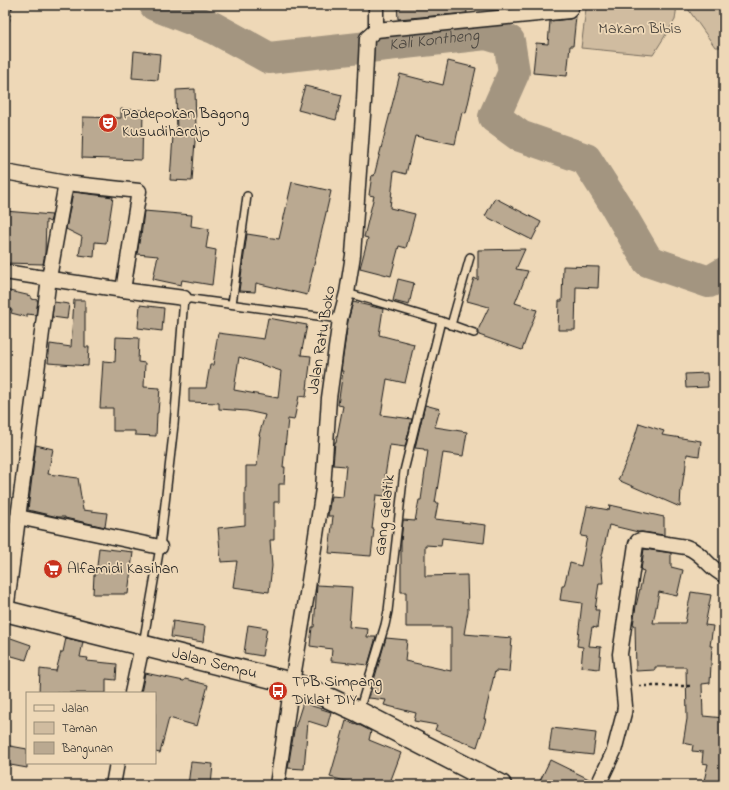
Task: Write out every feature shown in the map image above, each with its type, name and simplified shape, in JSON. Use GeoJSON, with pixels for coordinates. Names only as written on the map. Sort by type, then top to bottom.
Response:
{"type":"FeatureCollection","features":[{"type":"Feature","properties":{"kind":"main road","name":"Jalan Sempu"},"geometry":{"type":"LineString","coordinates":[[5,611],[307,688],[359,712],[501,785]]}},
{"type":"Feature","properties":{"kind":"street","name":"Jalan Ratu Boko"},"geometry":{"type":"LineString","coordinates":[[277,785],[323,489],[329,398],[340,319],[347,293],[353,255],[366,56],[372,34],[376,5]]}},
{"type":"Feature","properties":{"kind":"street"},"geometry":{"type":"LineString","coordinates":[[372,34],[569,11],[571,9],[571,5]]}},
{"type":"Feature","properties":{"kind":"street"},"geometry":{"type":"LineString","coordinates":[[5,172],[66,183],[139,190],[123,290]]}},
{"type":"Feature","properties":{"kind":"street"},"geometry":{"type":"LineString","coordinates":[[5,611],[49,278],[66,183]]}},
{"type":"Feature","properties":{"kind":"street"},"geometry":{"type":"LineString","coordinates":[[5,272],[184,298]]}},
{"type":"Feature","properties":{"kind":"street"},"geometry":{"type":"LineString","coordinates":[[18,517],[160,547]]}},
{"type":"Feature","properties":{"kind":"street"},"geometry":{"type":"LineString","coordinates":[[598,785],[614,751],[622,722],[624,706],[620,662],[621,648],[635,548],[638,541],[641,540],[693,549],[716,570],[724,575]]}},
{"type":"Feature","properties":{"kind":"street"},"geometry":{"type":"LineString","coordinates":[[132,692],[142,646]]}},
{"type":"Feature","properties":{"kind":"street"},"geometry":{"type":"LineString","coordinates":[[113,785],[117,764]]}},
{"type":"Feature","properties":{"kind":"lane"},"geometry":{"type":"LineString","coordinates":[[232,304],[247,196]]}},
{"type":"Feature","properties":{"kind":"lane"},"geometry":{"type":"LineString","coordinates":[[451,324],[470,257]]}},
{"type":"Feature","properties":{"kind":"lane"},"geometry":{"type":"LineString","coordinates":[[347,293],[451,324],[474,333]]}},
{"type":"Feature","properties":{"kind":"lane"},"geometry":{"type":"LineString","coordinates":[[142,646],[160,547],[174,425],[184,298],[340,319]]}},
{"type":"Feature","properties":{"kind":"lane","name":"Gang Gelatik"},"geometry":{"type":"LineString","coordinates":[[359,712],[388,611],[404,471],[441,321]]}},
{"type":"Feature","properties":{"kind":"path"},"geometry":{"type":"LineString","coordinates":[[5,39],[12,5]]}},
{"type":"Feature","properties":{"kind":"path"},"geometry":{"type":"LineString","coordinates":[[623,686],[690,686]]}},
{"type":"Feature","properties":{"kind":"green space","name":"Makam Bibis"},"geometry":{"type":"Polygon","coordinates":[[[591,5],[677,5],[675,20],[653,55],[581,48],[586,9],[591,5]]]}},
{"type":"Feature","properties":{"kind":"green space"},"geometry":{"type":"Polygon","coordinates":[[[689,5],[724,5],[724,47],[715,47],[688,9],[689,5]]]}},
{"type":"Feature","properties":{"kind":"building"},"geometry":{"type":"Polygon","coordinates":[[[397,5],[466,5],[467,13],[398,19],[397,5]]]}},
{"type":"Feature","properties":{"kind":"building"},"geometry":{"type":"Polygon","coordinates":[[[576,16],[573,46],[570,46],[567,76],[533,73],[536,43],[548,44],[550,21],[570,19],[576,16]]]}},
{"type":"Feature","properties":{"kind":"building"},"geometry":{"type":"Polygon","coordinates":[[[134,51],[160,54],[158,80],[132,78],[134,51]]]}},
{"type":"Feature","properties":{"kind":"building"},"geometry":{"type":"Polygon","coordinates":[[[448,61],[476,68],[466,113],[462,112],[455,144],[415,136],[406,174],[394,171],[390,208],[415,214],[406,248],[399,246],[391,276],[360,268],[368,238],[364,237],[374,196],[369,195],[372,175],[374,176],[400,74],[443,85],[448,61]]]}},
{"type":"Feature","properties":{"kind":"building"},"geometry":{"type":"Polygon","coordinates":[[[305,86],[342,95],[336,120],[298,110],[305,86]]]}},
{"type":"Feature","properties":{"kind":"building"},"geometry":{"type":"Polygon","coordinates":[[[195,89],[196,128],[192,181],[170,180],[173,136],[177,136],[176,90],[195,89]]]}},
{"type":"Feature","properties":{"kind":"building"},"geometry":{"type":"Polygon","coordinates":[[[121,109],[143,110],[142,160],[82,158],[83,117],[121,118],[121,109]]]}},
{"type":"Feature","properties":{"kind":"building"},"geometry":{"type":"Polygon","coordinates":[[[292,182],[331,191],[307,295],[256,283],[255,292],[239,291],[247,234],[279,239],[292,182]]]}},
{"type":"Feature","properties":{"kind":"building"},"geometry":{"type":"Polygon","coordinates":[[[73,192],[113,197],[106,243],[95,242],[94,257],[79,255],[82,237],[66,229],[73,192]]]}},
{"type":"Feature","properties":{"kind":"building"},"geometry":{"type":"Polygon","coordinates":[[[495,198],[541,222],[532,240],[485,216],[495,198]]]}},
{"type":"Feature","properties":{"kind":"building"},"geometry":{"type":"Polygon","coordinates":[[[5,211],[52,215],[50,222],[46,220],[45,253],[43,264],[5,263],[5,211]]]}},
{"type":"Feature","properties":{"kind":"building"},"geometry":{"type":"Polygon","coordinates":[[[144,211],[192,215],[191,226],[209,229],[206,248],[216,250],[212,285],[182,280],[181,285],[153,279],[158,256],[137,254],[141,237],[144,211]]]}},
{"type":"Feature","properties":{"kind":"building"},"geometry":{"type":"Polygon","coordinates":[[[525,249],[516,269],[528,271],[515,303],[537,310],[522,350],[479,335],[478,330],[489,307],[467,301],[474,278],[478,280],[478,250],[525,249]]]}},
{"type":"Feature","properties":{"kind":"building"},"geometry":{"type":"Polygon","coordinates":[[[563,266],[599,267],[598,288],[576,287],[575,330],[558,330],[559,301],[562,301],[563,266]]]}},
{"type":"Feature","properties":{"kind":"building"},"geometry":{"type":"Polygon","coordinates":[[[398,279],[414,283],[409,305],[393,301],[398,279]]]}},
{"type":"Feature","properties":{"kind":"building"},"geometry":{"type":"Polygon","coordinates":[[[5,290],[31,296],[31,299],[38,300],[36,315],[27,314],[27,317],[11,313],[12,310],[5,309],[5,290]]]}},
{"type":"Feature","properties":{"kind":"building"},"geometry":{"type":"Polygon","coordinates":[[[74,300],[85,300],[85,347],[89,347],[88,366],[48,363],[50,344],[71,347],[74,300]]]}},
{"type":"Feature","properties":{"kind":"building"},"geometry":{"type":"Polygon","coordinates":[[[54,302],[69,304],[67,319],[52,317],[54,302]]]}},
{"type":"Feature","properties":{"kind":"building"},"geometry":{"type":"Polygon","coordinates":[[[353,302],[383,309],[379,335],[414,344],[405,383],[387,379],[381,415],[412,419],[405,447],[390,445],[385,476],[387,476],[385,496],[376,495],[372,529],[374,529],[371,556],[329,553],[333,516],[328,516],[331,496],[343,497],[346,466],[333,465],[335,442],[343,406],[338,405],[343,371],[341,371],[348,321],[353,302]]]}},
{"type":"Feature","properties":{"kind":"building"},"geometry":{"type":"Polygon","coordinates":[[[140,305],[164,308],[162,331],[138,328],[140,305]]]}},
{"type":"Feature","properties":{"kind":"building"},"geometry":{"type":"Polygon","coordinates":[[[268,318],[307,325],[301,355],[311,356],[306,397],[299,396],[294,420],[288,419],[283,467],[285,467],[284,484],[279,484],[279,502],[274,502],[274,540],[270,540],[272,566],[269,592],[233,587],[237,561],[221,562],[218,528],[245,525],[246,466],[257,466],[259,435],[265,415],[247,411],[219,409],[219,403],[189,402],[189,388],[206,388],[210,365],[213,365],[218,333],[264,339],[268,318]],[[239,357],[234,390],[278,398],[281,371],[239,357]]]}},
{"type":"Feature","properties":{"kind":"building"},"geometry":{"type":"Polygon","coordinates":[[[116,337],[139,338],[138,362],[145,363],[144,387],[160,388],[156,436],[135,435],[135,431],[113,431],[113,408],[100,408],[103,361],[115,362],[116,337]]]}},
{"type":"Feature","properties":{"kind":"building"},"geometry":{"type":"Polygon","coordinates":[[[707,373],[708,387],[686,388],[685,374],[707,373]]]}},
{"type":"Feature","properties":{"kind":"building"},"geometry":{"type":"Polygon","coordinates":[[[425,405],[440,409],[435,427],[467,432],[463,456],[443,453],[435,503],[438,503],[435,519],[486,525],[484,543],[442,538],[441,546],[425,545],[425,576],[467,575],[468,611],[464,634],[512,638],[509,672],[495,671],[484,719],[486,719],[477,747],[435,730],[437,725],[414,721],[416,713],[384,705],[386,700],[369,698],[386,638],[407,640],[405,661],[451,671],[451,627],[406,627],[406,592],[401,592],[401,543],[403,520],[415,521],[419,500],[421,500],[428,450],[415,448],[425,405]]]}},
{"type":"Feature","properties":{"kind":"building"},"geometry":{"type":"Polygon","coordinates":[[[639,423],[664,431],[662,435],[701,441],[699,456],[687,454],[685,473],[681,488],[680,507],[618,480],[630,453],[639,423]]]}},
{"type":"Feature","properties":{"kind":"building"},"geometry":{"type":"Polygon","coordinates":[[[36,445],[53,449],[48,474],[78,478],[83,510],[107,513],[105,527],[28,510],[36,445]]]}},
{"type":"Feature","properties":{"kind":"building"},"geometry":{"type":"Polygon","coordinates":[[[610,505],[664,517],[664,535],[638,532],[609,525],[601,560],[603,583],[599,583],[595,610],[599,610],[597,628],[592,627],[589,646],[601,647],[599,669],[581,667],[583,647],[577,646],[582,603],[560,600],[562,586],[564,586],[570,563],[581,566],[587,537],[581,536],[587,506],[609,510],[610,505]]]}},
{"type":"Feature","properties":{"kind":"building"},"geometry":{"type":"Polygon","coordinates":[[[99,548],[133,552],[128,594],[93,594],[94,575],[96,575],[99,548]]]}},
{"type":"Feature","properties":{"kind":"building"},"geometry":{"type":"Polygon","coordinates":[[[644,549],[671,553],[671,567],[683,570],[677,596],[659,592],[653,623],[685,623],[691,592],[711,595],[705,625],[713,626],[710,646],[712,646],[710,683],[702,684],[703,716],[724,718],[724,785],[703,785],[708,764],[702,763],[703,752],[692,751],[693,745],[683,743],[687,719],[686,667],[655,667],[655,670],[636,671],[635,625],[633,625],[644,571],[641,570],[644,549]]]}},
{"type":"Feature","properties":{"kind":"building"},"geometry":{"type":"Polygon","coordinates":[[[317,585],[352,587],[349,627],[368,629],[367,637],[376,637],[368,665],[331,661],[332,649],[310,646],[312,627],[314,627],[317,585]]]}},
{"type":"Feature","properties":{"kind":"building"},"geometry":{"type":"Polygon","coordinates":[[[173,621],[205,626],[203,642],[171,637],[173,621]]]}},
{"type":"Feature","properties":{"kind":"building"},"geometry":{"type":"Polygon","coordinates":[[[248,625],[267,628],[262,656],[244,653],[248,625]]]}},
{"type":"Feature","properties":{"kind":"building"},"geometry":{"type":"Polygon","coordinates":[[[5,636],[31,645],[26,660],[5,654],[5,636]]]}},
{"type":"Feature","properties":{"kind":"building"},"geometry":{"type":"Polygon","coordinates":[[[66,638],[83,642],[80,657],[88,658],[87,661],[117,664],[116,680],[106,679],[106,692],[39,692],[40,669],[56,671],[61,652],[63,652],[66,638]]]}},
{"type":"Feature","properties":{"kind":"building"},"geometry":{"type":"Polygon","coordinates":[[[145,673],[184,681],[185,679],[208,685],[197,726],[169,718],[160,753],[156,752],[156,692],[141,692],[145,673]]]}},
{"type":"Feature","properties":{"kind":"building"},"geometry":{"type":"Polygon","coordinates":[[[304,699],[310,702],[309,705],[331,712],[327,727],[308,721],[304,769],[288,768],[294,731],[304,699]]]}},
{"type":"Feature","properties":{"kind":"building"},"geometry":{"type":"Polygon","coordinates":[[[346,721],[357,724],[371,731],[369,740],[401,753],[389,785],[349,785],[349,782],[330,777],[346,721]]]}},
{"type":"Feature","properties":{"kind":"building"},"geometry":{"type":"Polygon","coordinates":[[[552,728],[596,733],[593,755],[549,750],[552,728]]]}},
{"type":"Feature","properties":{"kind":"building"},"geometry":{"type":"Polygon","coordinates":[[[5,745],[26,749],[27,768],[5,764],[5,745]]]}},
{"type":"Feature","properties":{"kind":"building"},"geometry":{"type":"Polygon","coordinates":[[[550,760],[591,780],[590,785],[538,785],[550,760]]]}},
{"type":"Feature","properties":{"kind":"building"},"geometry":{"type":"Polygon","coordinates":[[[191,762],[213,764],[211,785],[188,785],[191,762]]]}},
{"type":"Feature","properties":{"kind":"waterway","name":"Kali Kontheng"},"geometry":{"type":"LineString","coordinates":[[155,5],[214,28],[269,58],[486,34],[509,41],[514,72],[494,117],[520,136],[586,159],[616,206],[648,261],[709,282],[724,273]]}},
{"type":"Feature","properties":{"kind":"place","name":"Padepokan Bagong Kusudihardjo"},"geometry":{"type":"Point","coordinates":[108,123]}},
{"type":"Feature","properties":{"kind":"place","name":"Alfamidi Kasihan"},"geometry":{"type":"Point","coordinates":[53,569]}},
{"type":"Feature","properties":{"kind":"place","name":"TPB Simpang Diklat DIY"},"geometry":{"type":"Point","coordinates":[278,691]}}]}
